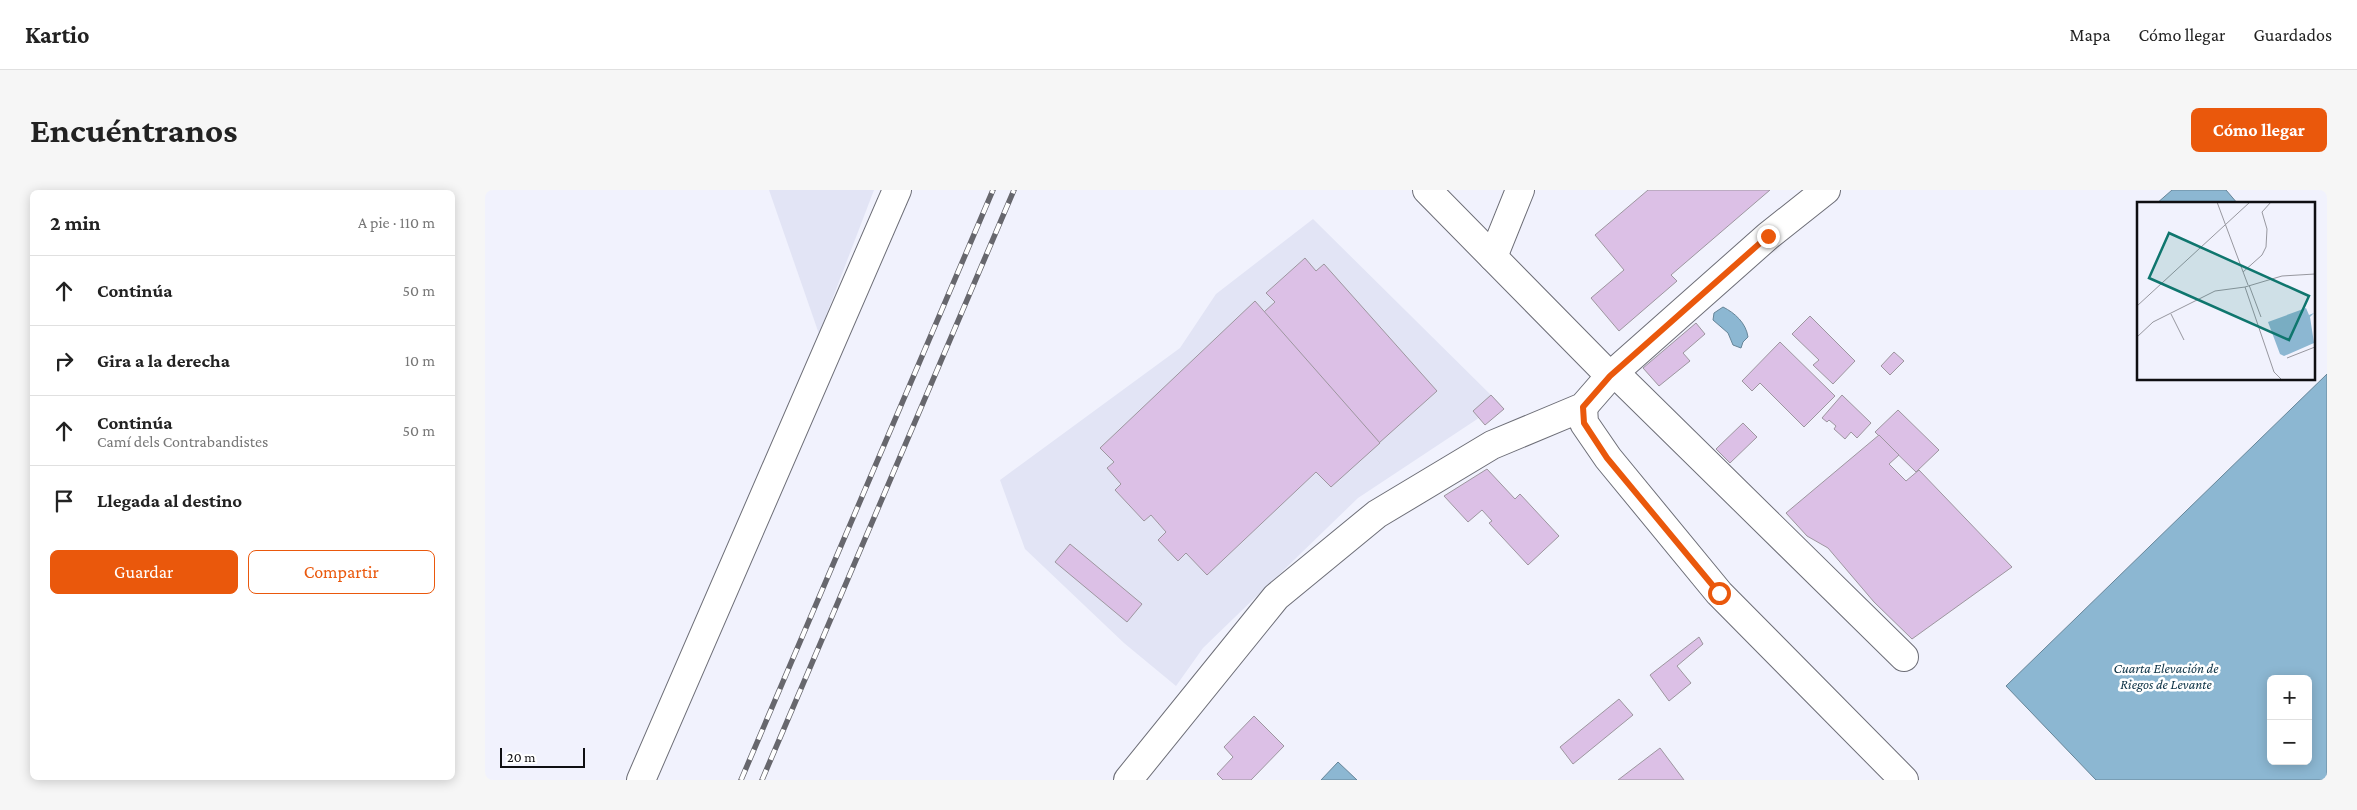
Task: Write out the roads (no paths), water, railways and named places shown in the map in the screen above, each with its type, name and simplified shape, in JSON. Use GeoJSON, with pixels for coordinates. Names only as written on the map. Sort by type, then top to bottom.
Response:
{"type":"FeatureCollection","features":[{"type":"Feature","properties":{"kind":"street"},"geometry":{"type":"LineString","coordinates":[[641,780],[897,190]]}},
{"type":"Feature","properties":{"kind":"street"},"geometry":{"type":"LineString","coordinates":[[1427,190],[1612,374],[1904,657]]}},
{"type":"Feature","properties":{"kind":"street"},"geometry":{"type":"LineString","coordinates":[[1493,257],[1520,190]]}},
{"type":"Feature","properties":{"kind":"street"},"geometry":{"type":"LineString","coordinates":[[1128,780],[1275,597],[1377,514],[1492,445],[1583,407],[1612,374],[1768,236],[1826,190]]}},
{"type":"Feature","properties":{"kind":"street"},"geometry":{"type":"LineString","coordinates":[[1583,407],[1584,423],[1607,458],[1719,593],[1905,780]]}},
{"type":"Feature","properties":{"kind":"water"},"geometry":{"type":"Polygon","coordinates":[[[2172,190],[2226,190],[2236,202],[2158,202],[2172,190]]]}},
{"type":"Feature","properties":{"kind":"water"},"geometry":{"type":"Polygon","coordinates":[[[1723,307],[1736,315],[1745,327],[1748,337],[1743,342],[1741,348],[1733,345],[1728,333],[1713,320],[1714,313],[1723,307]]]}},
{"type":"Feature","properties":{"kind":"water","name":"Cuarta Elevación de Riegos de Levante"},"geometry":{"type":"Polygon","coordinates":[[[2327,374],[2327,780],[2096,780],[2006,686],[2327,374]]]}},
{"type":"Feature","properties":{"kind":"water"},"geometry":{"type":"Polygon","coordinates":[[[1338,762],[1357,780],[1321,780],[1338,762]]]}},
{"type":"Feature","properties":{"kind":"railway"},"geometry":{"type":"LineString","coordinates":[[741,780],[993,190]]}},
{"type":"Feature","properties":{"kind":"railway"},"geometry":{"type":"LineString","coordinates":[[762,780],[1014,190]]}}]}
